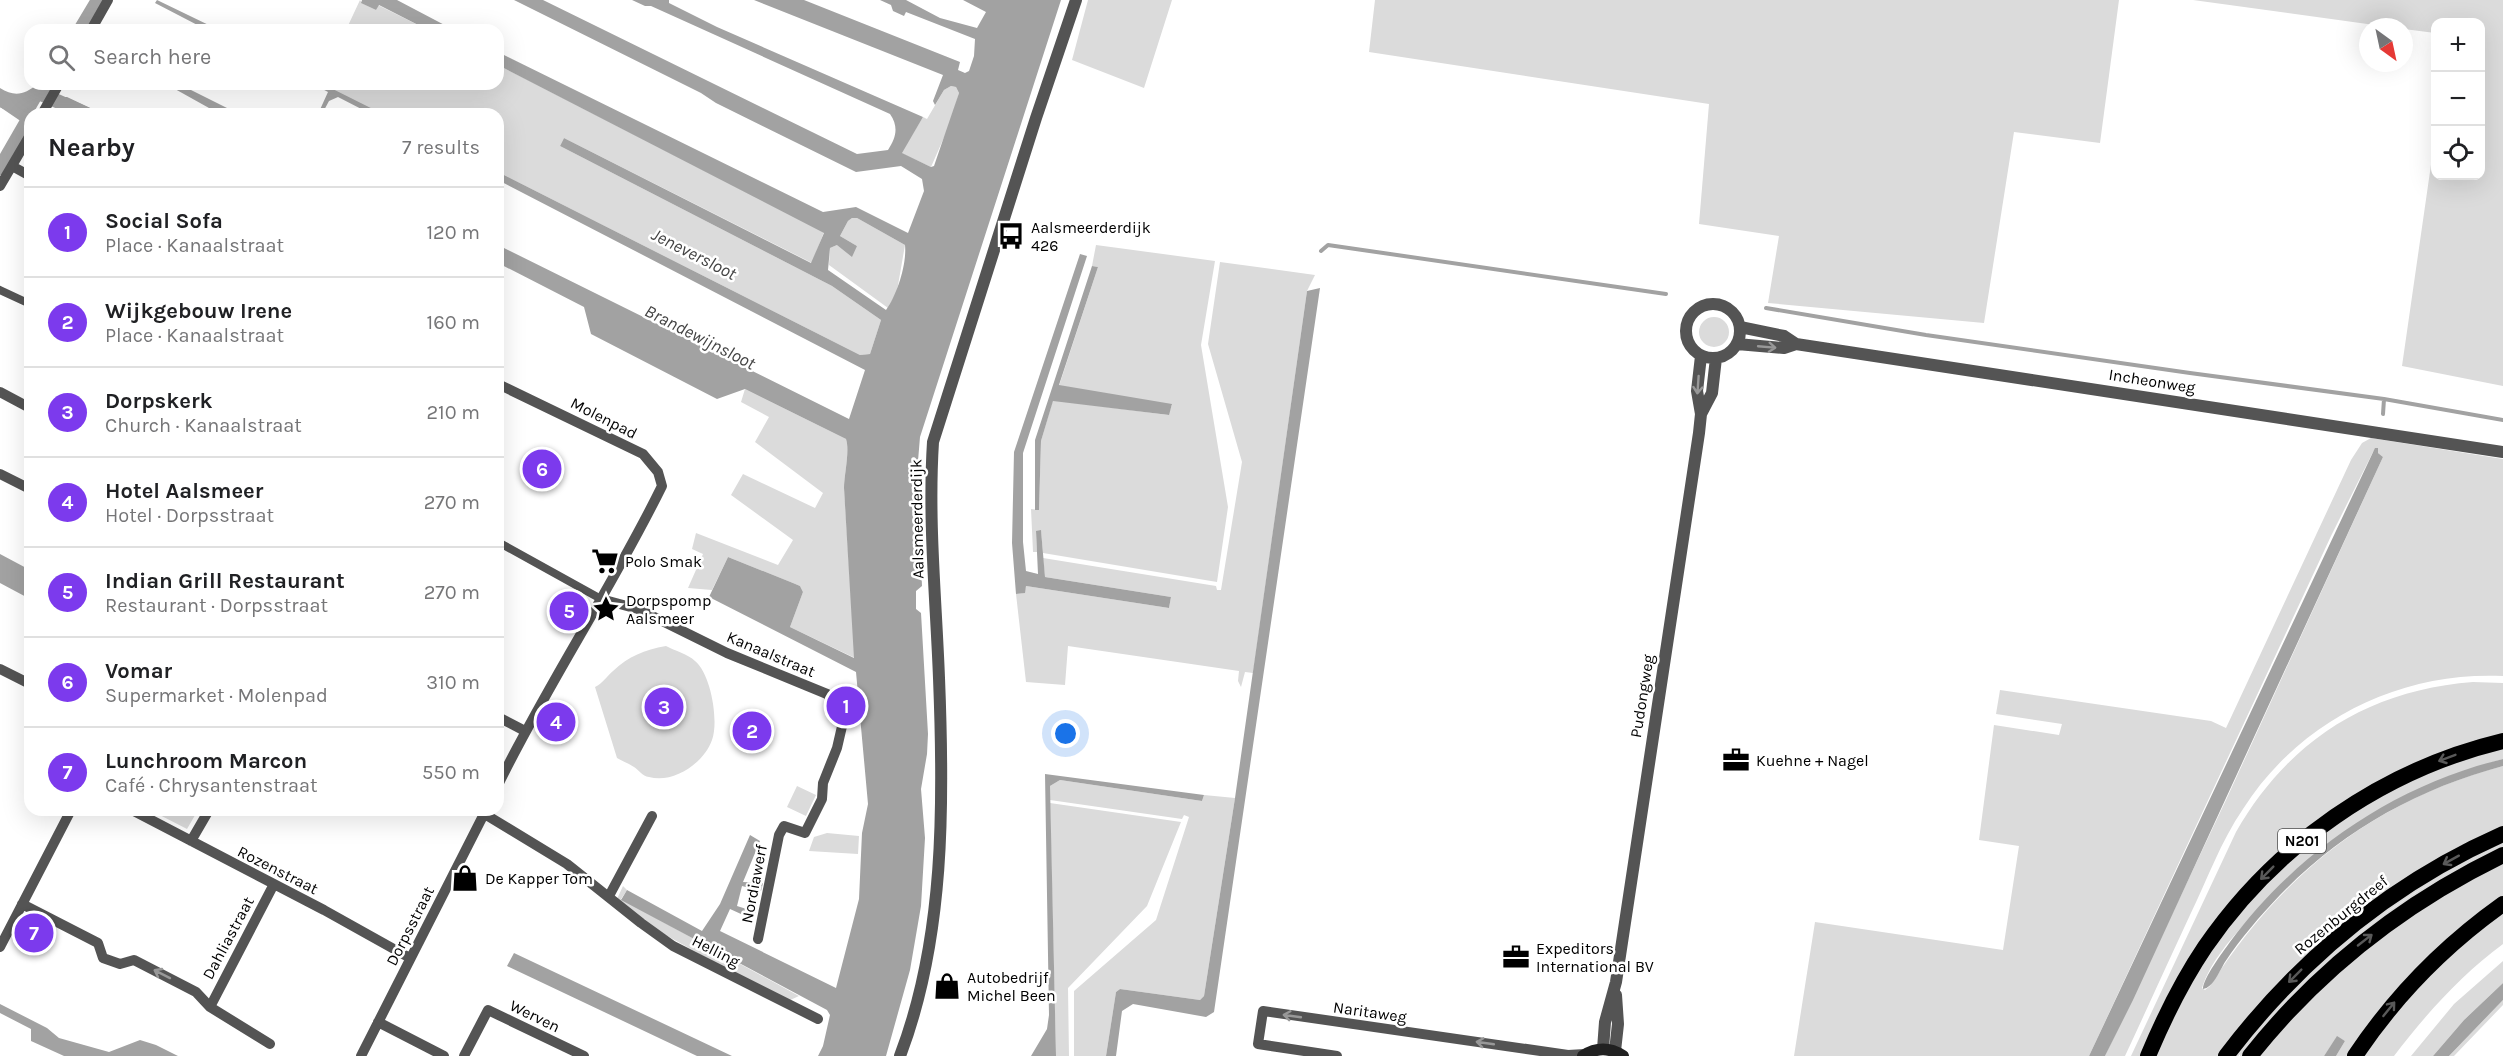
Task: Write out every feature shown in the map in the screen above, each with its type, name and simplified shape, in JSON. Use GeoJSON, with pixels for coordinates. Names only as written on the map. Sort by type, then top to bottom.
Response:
{"type":"FeatureCollection","features":[{"type":"Feature","properties":{"kind":"highway","name":"N201"},"geometry":{"type":"LineString","coordinates":[[2148,1056],[2180,988],[2205,947],[2247,893],[2287,853],[2343,811],[2390,783],[2457,754],[2503,741]]}},
{"type":"Feature","properties":{"kind":"highway","name":"Rozenburgdreef"},"geometry":{"type":"LineString","coordinates":[[2226,1056],[2254,1020],[2287,984],[2354,923],[2433,869],[2503,834]]}},
{"type":"Feature","properties":{"kind":"highway","name":"Rozenburgdreef"},"geometry":{"type":"LineString","coordinates":[[2250,1056],[2308,990],[2372,934],[2438,890],[2503,855]]}},
{"type":"Feature","properties":{"kind":"highway"},"geometry":{"type":"LineString","coordinates":[[2355,1056],[2383,1016],[2410,985],[2454,942],[2503,904]]}},
{"type":"Feature","properties":{"kind":"main road"},"geometry":{"type":"LineString","coordinates":[[1584,1055],[1614,1052]]}},
{"type":"Feature","properties":{"kind":"street"},"geometry":{"type":"LineString","coordinates":[[94,24],[108,0]]}},
{"type":"Feature","properties":{"kind":"street","name":"Aalsmeerderdijk"},"geometry":{"type":"LineString","coordinates":[[900,1056],[921,983],[934,916],[938,860],[939,679],[930,486],[933,442],[1076,0]]}},
{"type":"Feature","properties":{"kind":"street"},"geometry":{"type":"LineString","coordinates":[[45,108],[56,90]]}},
{"type":"Feature","properties":{"kind":"street"},"geometry":{"type":"LineString","coordinates":[[0,186],[24,145]]}},
{"type":"Feature","properties":{"kind":"street"},"geometry":{"type":"LineString","coordinates":[[12,166],[24,173]]}},
{"type":"Feature","properties":{"kind":"street"},"geometry":{"type":"LineString","coordinates":[[0,290],[24,301]]}},
{"type":"Feature","properties":{"kind":"street"},"geometry":{"type":"LineString","coordinates":[[1716,304],[1725,307],[1732,312],[1740,327],[1737,344],[1724,356],[1716,358],[1701,356],[1689,345],[1686,329],[1688,321],[1699,308],[1716,304]]}},
{"type":"Feature","properties":{"kind":"street","name":"Incheonweg"},"geometry":{"type":"LineString","coordinates":[[1740,327],[1784,336],[1796,344],[2503,452]]}},
{"type":"Feature","properties":{"kind":"street","name":"Incheonweg"},"geometry":{"type":"LineString","coordinates":[[1737,344],[1773,348],[1784,348],[1796,344]]}},
{"type":"Feature","properties":{"kind":"street","name":"Pudongweg"},"geometry":{"type":"LineString","coordinates":[[1614,1052],[1618,1024],[1616,982],[1701,414],[1697,391],[1701,356]]}},
{"type":"Feature","properties":{"kind":"street","name":"Pudongweg"},"geometry":{"type":"LineString","coordinates":[[1701,414],[1712,393],[1716,358]]}},
{"type":"Feature","properties":{"kind":"street","name":"Molenpad"},"geometry":{"type":"LineString","coordinates":[[504,387],[643,454],[658,472],[662,486],[644,524],[601,599]]}},
{"type":"Feature","properties":{"kind":"street"},"geometry":{"type":"LineString","coordinates":[[0,392],[24,405]]}},
{"type":"Feature","properties":{"kind":"street"},"geometry":{"type":"LineString","coordinates":[[0,474],[24,486]]}},
{"type":"Feature","properties":{"kind":"street"},"geometry":{"type":"LineString","coordinates":[[504,545],[601,599],[525,731],[504,773]]}},
{"type":"Feature","properties":{"kind":"street","name":"Kanaalstraat"},"geometry":{"type":"LineString","coordinates":[[601,599],[638,609],[727,653],[827,694],[838,707],[843,722],[837,748],[824,783],[822,799],[805,833],[784,826],[779,835]]}},
{"type":"Feature","properties":{"kind":"street"},"geometry":{"type":"LineString","coordinates":[[0,669],[24,681]]}},
{"type":"Feature","properties":{"kind":"street"},"geometry":{"type":"LineString","coordinates":[[504,720],[525,731]]}},
{"type":"Feature","properties":{"kind":"street"},"geometry":{"type":"LineString","coordinates":[[0,947],[68,816]]}},
{"type":"Feature","properties":{"kind":"street","name":"Rozenstraat"},"geometry":{"type":"LineString","coordinates":[[143,816],[410,958]]}},
{"type":"Feature","properties":{"kind":"street"},"geometry":{"type":"LineString","coordinates":[[191,841],[205,816]]}},
{"type":"Feature","properties":{"kind":"street","name":"Dorpsstraat"},"geometry":{"type":"LineString","coordinates":[[361,1056],[481,816]]}},
{"type":"Feature","properties":{"kind":"street","name":"Helling"},"geometry":{"type":"LineString","coordinates":[[491,816],[567,864],[673,946],[818,1019]]}},
{"type":"Feature","properties":{"kind":"street"},"geometry":{"type":"LineString","coordinates":[[609,896],[652,816]]}},
{"type":"Feature","properties":{"kind":"street","name":"Nordiawerf"},"geometry":{"type":"LineString","coordinates":[[758,939],[779,835]]}},
{"type":"Feature","properties":{"kind":"street","name":"Dahliastraat"},"geometry":{"type":"LineString","coordinates":[[210,1007],[274,884]]}},
{"type":"Feature","properties":{"kind":"street"},"geometry":{"type":"LineString","coordinates":[[22,904],[98,943],[103,958],[120,964],[134,960],[196,992],[210,1007],[270,1044]]}},
{"type":"Feature","properties":{"kind":"street","name":"Werven"},"geometry":{"type":"LineString","coordinates":[[464,1056],[488,1010],[584,1056]]}},
{"type":"Feature","properties":{"kind":"street","name":"Naritaweg"},"geometry":{"type":"LineString","coordinates":[[1337,1056],[1258,1044],[1263,1011],[1568,1056],[1584,1055]]}},
{"type":"Feature","properties":{"kind":"street"},"geometry":{"type":"LineString","coordinates":[[378,1022],[444,1056]]}},
{"type":"Feature","properties":{"kind":"shaded area"},"geometry":{"type":"Polygon","coordinates":[[[157,0],[207,24],[195,24],[155,3],[157,0]]]}},
{"type":"Feature","properties":{"kind":"shaded area"},"geometry":{"type":"Polygon","coordinates":[[[360,0],[376,10],[378,5],[416,24],[349,24],[360,0]]]}},
{"type":"Feature","properties":{"kind":"shaded area"},"geometry":{"type":"Polygon","coordinates":[[[362,0],[397,0],[443,24],[416,24],[379,5],[376,10],[361,3],[362,0]]]}},
{"type":"Feature","properties":{"kind":"shaded area"},"geometry":{"type":"Polygon","coordinates":[[[514,0],[543,0],[857,154],[888,150],[895,132],[895,123],[890,114],[651,6],[645,6],[632,0],[669,0],[669,3],[717,27],[923,117],[902,153],[931,167],[934,166],[959,93],[956,87],[951,86],[944,90],[935,105],[933,101],[943,75],[754,0],[804,0],[960,62],[958,70],[965,73],[969,71],[974,56],[975,39],[906,12],[904,16],[893,11],[891,5],[880,0],[906,0],[940,18],[977,28],[986,12],[963,0],[1061,0],[920,437],[917,473],[922,586],[916,591],[916,609],[921,613],[928,734],[921,789],[925,838],[921,906],[910,970],[886,1056],[818,1056],[823,1046],[830,1015],[827,1010],[621,900],[627,890],[702,931],[720,904],[750,835],[760,841],[743,882],[763,883],[761,891],[742,886],[737,906],[756,912],[752,919],[730,909],[720,931],[836,988],[859,899],[862,833],[868,804],[856,672],[709,597],[728,557],[793,583],[800,586],[803,592],[790,627],[854,658],[844,488],[846,439],[745,389],[717,399],[591,334],[584,307],[504,266],[504,248],[849,419],[865,370],[504,183],[504,175],[860,355],[870,354],[881,320],[832,286],[560,146],[564,138],[811,263],[824,233],[504,68],[504,55],[823,212],[856,207],[908,233],[924,191],[922,179],[901,166],[856,172],[716,103],[701,93],[514,0]],[[852,218],[840,236],[857,246],[852,257],[837,245],[830,248],[828,270],[886,310],[900,279],[905,245],[857,218],[852,218]]]}},
{"type":"Feature","properties":{"kind":"shaded area"},"geometry":{"type":"Polygon","coordinates":[[[1088,0],[1172,0],[1144,88],[1072,60],[1088,0]]]}},
{"type":"Feature","properties":{"kind":"shaded area"},"geometry":{"type":"Polygon","coordinates":[[[1375,0],[2119,0],[2100,143],[2014,132],[1984,323],[1768,303],[1779,236],[1699,224],[1709,104],[1369,52],[1375,0]]]}},
{"type":"Feature","properties":{"kind":"shaded area"},"geometry":{"type":"Polygon","coordinates":[[[2193,0],[2503,0],[2503,386],[2402,366],[2431,165],[2431,180],[2485,180],[2485,18],[2431,18],[2431,32],[2413,30],[2413,18],[2359,18],[2359,23],[2193,0]]]}},
{"type":"Feature","properties":{"kind":"shaded area"},"geometry":{"type":"Polygon","coordinates":[[[504,68],[824,232],[812,263],[564,138],[560,146],[832,286],[881,320],[870,354],[860,355],[504,175],[504,108],[371,108],[335,90],[504,90],[504,68]]]}},
{"type":"Feature","properties":{"kind":"shaded area"},"geometry":{"type":"Polygon","coordinates":[[[951,86],[956,87],[959,93],[949,126],[931,167],[901,153],[923,117],[927,119],[944,90],[951,86]]]}},
{"type":"Feature","properties":{"kind":"shaded area"},"geometry":{"type":"Polygon","coordinates":[[[0,88],[15,94],[47,90],[36,108],[24,108],[22,122],[0,107],[0,88]]]}},
{"type":"Feature","properties":{"kind":"shaded area"},"geometry":{"type":"Polygon","coordinates":[[[177,90],[191,90],[227,108],[209,108],[177,90]]]}},
{"type":"Feature","properties":{"kind":"shaded area"},"geometry":{"type":"Polygon","coordinates":[[[324,90],[335,90],[371,108],[359,108],[338,97],[329,101],[325,108],[321,108],[328,92],[324,90]]]}},
{"type":"Feature","properties":{"kind":"shaded area"},"geometry":{"type":"Polygon","coordinates":[[[60,97],[67,97],[90,108],[61,108],[54,105],[60,97]]]}},
{"type":"Feature","properties":{"kind":"shaded area"},"geometry":{"type":"Polygon","coordinates":[[[852,218],[857,218],[905,245],[897,291],[888,308],[829,265],[830,248],[837,245],[857,246],[840,236],[852,218]]]}},
{"type":"Feature","properties":{"kind":"shaded area"},"geometry":{"type":"Polygon","coordinates":[[[1096,245],[1215,261],[1201,345],[1228,507],[1217,582],[1043,553],[1041,531],[1036,532],[1037,552],[1033,552],[1031,509],[1039,510],[1041,441],[1053,400],[1168,415],[1172,405],[1059,386],[1098,267],[1092,266],[1096,245]]]}},
{"type":"Feature","properties":{"kind":"shaded area"},"geometry":{"type":"Polygon","coordinates":[[[1080,254],[1087,256],[1023,453],[1023,542],[1026,571],[1038,574],[1036,531],[1041,530],[1045,577],[1171,597],[1169,608],[1026,586],[1025,593],[1016,594],[1012,543],[1014,452],[1080,254]]]}},
{"type":"Feature","properties":{"kind":"shaded area"},"geometry":{"type":"Polygon","coordinates":[[[1220,262],[1315,275],[1307,291],[1253,673],[1245,672],[1241,687],[1238,681],[1239,671],[1068,646],[1065,685],[1026,682],[1016,594],[1024,593],[1026,586],[1169,608],[1171,597],[1045,577],[1043,558],[1216,586],[1217,590],[1221,590],[1242,462],[1208,344],[1220,262]]]}},
{"type":"Feature","properties":{"kind":"shaded area"},"geometry":{"type":"Polygon","coordinates":[[[1092,266],[1098,267],[1059,385],[1172,404],[1169,415],[1053,401],[1041,441],[1039,510],[1035,510],[1035,440],[1092,266]]]}},
{"type":"Feature","properties":{"kind":"shaded area"},"geometry":{"type":"Polygon","coordinates":[[[1320,288],[1214,1012],[1206,1017],[1133,1004],[1122,1011],[1116,1056],[1106,1056],[1116,992],[1120,989],[1200,1000],[1204,996],[1235,798],[1307,291],[1320,288]]]}},
{"type":"Feature","properties":{"kind":"shaded area"},"geometry":{"type":"Polygon","coordinates":[[[1714,317],[1725,321],[1729,332],[1725,343],[1714,347],[1703,343],[1699,332],[1703,321],[1714,317]]]}},
{"type":"Feature","properties":{"kind":"shaded area"},"geometry":{"type":"Polygon","coordinates":[[[745,389],[846,439],[844,488],[855,658],[790,627],[803,592],[800,586],[793,583],[728,557],[712,590],[688,588],[703,554],[692,549],[696,533],[778,565],[793,540],[731,495],[743,474],[815,508],[823,493],[755,442],[769,417],[741,402],[745,389]]]}},
{"type":"Feature","properties":{"kind":"shaded area"},"geometry":{"type":"Polygon","coordinates":[[[2371,438],[2503,459],[2503,676],[2464,677],[2426,682],[2390,693],[2355,708],[2322,727],[2293,750],[2266,778],[2228,834],[2125,1056],[2105,1056],[2226,800],[2383,457],[2378,453],[2378,448],[2373,452],[2331,536],[2089,1056],[1794,1056],[1815,922],[2003,950],[2019,846],[1979,840],[1994,725],[2059,735],[2062,724],[1996,714],[2000,690],[2211,721],[2226,728],[2351,460],[2362,443],[2371,438]]]}},
{"type":"Feature","properties":{"kind":"shaded area"},"geometry":{"type":"Polygon","coordinates":[[[2375,448],[2378,448],[2378,453],[2383,457],[2133,1000],[2105,1056],[2089,1056],[2375,448]]]}},
{"type":"Feature","properties":{"kind":"shaded area"},"geometry":{"type":"Polygon","coordinates":[[[0,554],[24,567],[24,596],[0,583],[0,554]]]}},
{"type":"Feature","properties":{"kind":"shaded area"},"geometry":{"type":"Polygon","coordinates":[[[666,646],[689,656],[701,667],[712,698],[715,721],[712,740],[695,764],[677,774],[658,778],[644,775],[617,758],[595,687],[631,658],[666,646]]]}},
{"type":"Feature","properties":{"kind":"shaded area"},"geometry":{"type":"Polygon","coordinates":[[[2473,682],[2503,683],[2503,737],[2433,759],[2257,877],[2144,1056],[2131,1056],[2236,832],[2280,771],[2306,747],[2335,726],[2366,709],[2399,696],[2435,687],[2473,682]]]}},
{"type":"Feature","properties":{"kind":"shaded area"},"geometry":{"type":"Polygon","coordinates":[[[2503,745],[2503,759],[2429,785],[2365,818],[2335,839],[2279,888],[2244,924],[2216,959],[2202,988],[2205,990],[2210,986],[2238,946],[2300,877],[2335,847],[2372,821],[2413,799],[2456,781],[2503,766],[2503,827],[2431,863],[2222,1049],[2217,1056],[2152,1056],[2207,952],[2271,875],[2379,794],[2503,745]]]}},
{"type":"Feature","properties":{"kind":"shaded area"},"geometry":{"type":"Polygon","coordinates":[[[2503,759],[2503,766],[2441,787],[2382,815],[2329,851],[2265,911],[2238,944],[2213,982],[2203,989],[2206,978],[2218,958],[2256,910],[2317,852],[2350,827],[2424,786],[2503,759]]]}},
{"type":"Feature","properties":{"kind":"shaded area"},"geometry":{"type":"Polygon","coordinates":[[[1045,774],[1204,795],[1202,801],[1060,780],[1050,786],[1056,1056],[1031,1056],[1047,1029],[1049,1015],[1045,774]]]}},
{"type":"Feature","properties":{"kind":"shaded area"},"geometry":{"type":"Polygon","coordinates":[[[1060,780],[1202,801],[1204,795],[1235,798],[1204,996],[1200,1000],[1120,989],[1116,992],[1106,1056],[1074,1056],[1074,991],[1156,920],[1189,817],[1184,815],[1182,819],[1050,800],[1050,786],[1060,780]]]}},
{"type":"Feature","properties":{"kind":"shaded area"},"geometry":{"type":"Polygon","coordinates":[[[797,786],[816,795],[806,816],[787,807],[797,786]]]}},
{"type":"Feature","properties":{"kind":"shaded area"},"geometry":{"type":"Polygon","coordinates":[[[1050,803],[1181,822],[1147,906],[1068,988],[1069,1056],[1056,1056],[1050,803]]]}},
{"type":"Feature","properties":{"kind":"shaded area"},"geometry":{"type":"Polygon","coordinates":[[[162,816],[195,816],[187,829],[162,816]]]}},
{"type":"Feature","properties":{"kind":"shaded area"},"geometry":{"type":"Polygon","coordinates":[[[827,833],[859,836],[858,854],[809,851],[814,837],[827,833]]]}},
{"type":"Feature","properties":{"kind":"shaded area"},"geometry":{"type":"Polygon","coordinates":[[[2503,863],[2503,900],[2350,1056],[2336,1056],[2345,1041],[2337,1037],[2324,1056],[2259,1056],[2316,995],[2377,941],[2451,890],[2503,863]]]}},
{"type":"Feature","properties":{"kind":"shaded area"},"geometry":{"type":"Polygon","coordinates":[[[623,886],[627,890],[621,899],[799,996],[786,1002],[653,928],[617,899],[623,886]]]}},
{"type":"Feature","properties":{"kind":"shaded area"},"geometry":{"type":"Polygon","coordinates":[[[2503,909],[2503,944],[2445,996],[2394,1056],[2359,1056],[2398,1004],[2503,909]]]}},
{"type":"Feature","properties":{"kind":"shaded area"},"geometry":{"type":"Polygon","coordinates":[[[514,953],[732,1056],[697,1056],[507,966],[514,953]]]}},
{"type":"Feature","properties":{"kind":"shaded area"},"geometry":{"type":"Polygon","coordinates":[[[2503,961],[2503,983],[2464,1020],[2433,1056],[2411,1056],[2454,1004],[2503,961]]]}},
{"type":"Feature","properties":{"kind":"shaded area"},"geometry":{"type":"Polygon","coordinates":[[[2503,983],[2503,1000],[2449,1056],[2433,1056],[2464,1020],[2503,983]]]}},
{"type":"Feature","properties":{"kind":"shaded area"},"geometry":{"type":"Polygon","coordinates":[[[2503,1000],[2503,1005],[2454,1056],[2449,1056],[2503,1000]]]}},
{"type":"Feature","properties":{"kind":"shaded area"},"geometry":{"type":"Polygon","coordinates":[[[0,1004],[47,1028],[59,1038],[109,1052],[140,1040],[178,1056],[64,1056],[31,1041],[31,1029],[0,1013],[0,1004]]]}},
{"type":"Feature","properties":{"kind":"shaded area"},"geometry":{"type":"Polygon","coordinates":[[[2337,1036],[2345,1041],[2336,1056],[2324,1056],[2337,1036]]]}},
{"type":"Feature","properties":{"kind":"waterway"},"geometry":{"type":"LineString","coordinates":[[84,24],[98,0]]}},
{"type":"Feature","properties":{"kind":"waterway"},"geometry":{"type":"LineString","coordinates":[[0,99],[15,104],[39,93],[73,108]]}},
{"type":"Feature","properties":{"kind":"waterway"},"geometry":{"type":"LineString","coordinates":[[0,168],[24,126]]}},
{"type":"Feature","properties":{"kind":"waterway"},"geometry":{"type":"LineString","coordinates":[[1321,251],[1328,245],[1666,294]]}},
{"type":"Feature","properties":{"kind":"waterway"},"geometry":{"type":"LineString","coordinates":[[1766,308],[1926,335],[2384,399],[2503,420]]}},
{"type":"Feature","properties":{"kind":"waterway"},"geometry":{"type":"LineString","coordinates":[[2383,414],[2384,399]]}},
{"type":"Feature","properties":{"kind":"place","name":"Aalsmeerderdijk 426"},"geometry":{"type":"Point","coordinates":[1011,236]}},
{"type":"Feature","properties":{"kind":"place","name":"Vomar"},"geometry":{"type":"Point","coordinates":[542,469]}},
{"type":"Feature","properties":{"kind":"place","name":"Polo Smak"},"geometry":{"type":"Point","coordinates":[605,561]}},
{"type":"Feature","properties":{"kind":"place","name":"Dorpspomp Aalsmeer"},"geometry":{"type":"Point","coordinates":[606,609]}},
{"type":"Feature","properties":{"kind":"place","name":"Indian Grill Restaurant"},"geometry":{"type":"Point","coordinates":[569,611]}},
{"type":"Feature","properties":{"kind":"place","name":"Social Sofa"},"geometry":{"type":"Point","coordinates":[846,706]}},
{"type":"Feature","properties":{"kind":"place","name":"Dorpskerk"},"geometry":{"type":"Point","coordinates":[664,707]}},
{"type":"Feature","properties":{"kind":"place","name":"Hotel Aalsmeer"},"geometry":{"type":"Point","coordinates":[556,722]}},
{"type":"Feature","properties":{"kind":"place","name":"Wijkgebouw Irene"},"geometry":{"type":"Point","coordinates":[752,731]}},
{"type":"Feature","properties":{"kind":"place","name":"Kuehne + Nagel"},"geometry":{"type":"Point","coordinates":[1736,760]}},
{"type":"Feature","properties":{"kind":"place","name":"De Kapper Tom"},"geometry":{"type":"Point","coordinates":[465,878]}},
{"type":"Feature","properties":{"kind":"place","name":"Lunchroom Marcon"},"geometry":{"type":"Point","coordinates":[34,933]}},
{"type":"Feature","properties":{"kind":"place","name":"Expeditors International BV"},"geometry":{"type":"Point","coordinates":[1516,957]}},
{"type":"Feature","properties":{"kind":"place","name":"Autobedrijf Michel Been"},"geometry":{"type":"Point","coordinates":[947,986]}},
{"type":"Feature","properties":{"kind":"water label","name":"Jeneversloot"},"geometry":{"type":"Point","coordinates":[694,254]}},
{"type":"Feature","properties":{"kind":"water label","name":"Brandewijnsloot"},"geometry":{"type":"Point","coordinates":[700,337]}}]}
